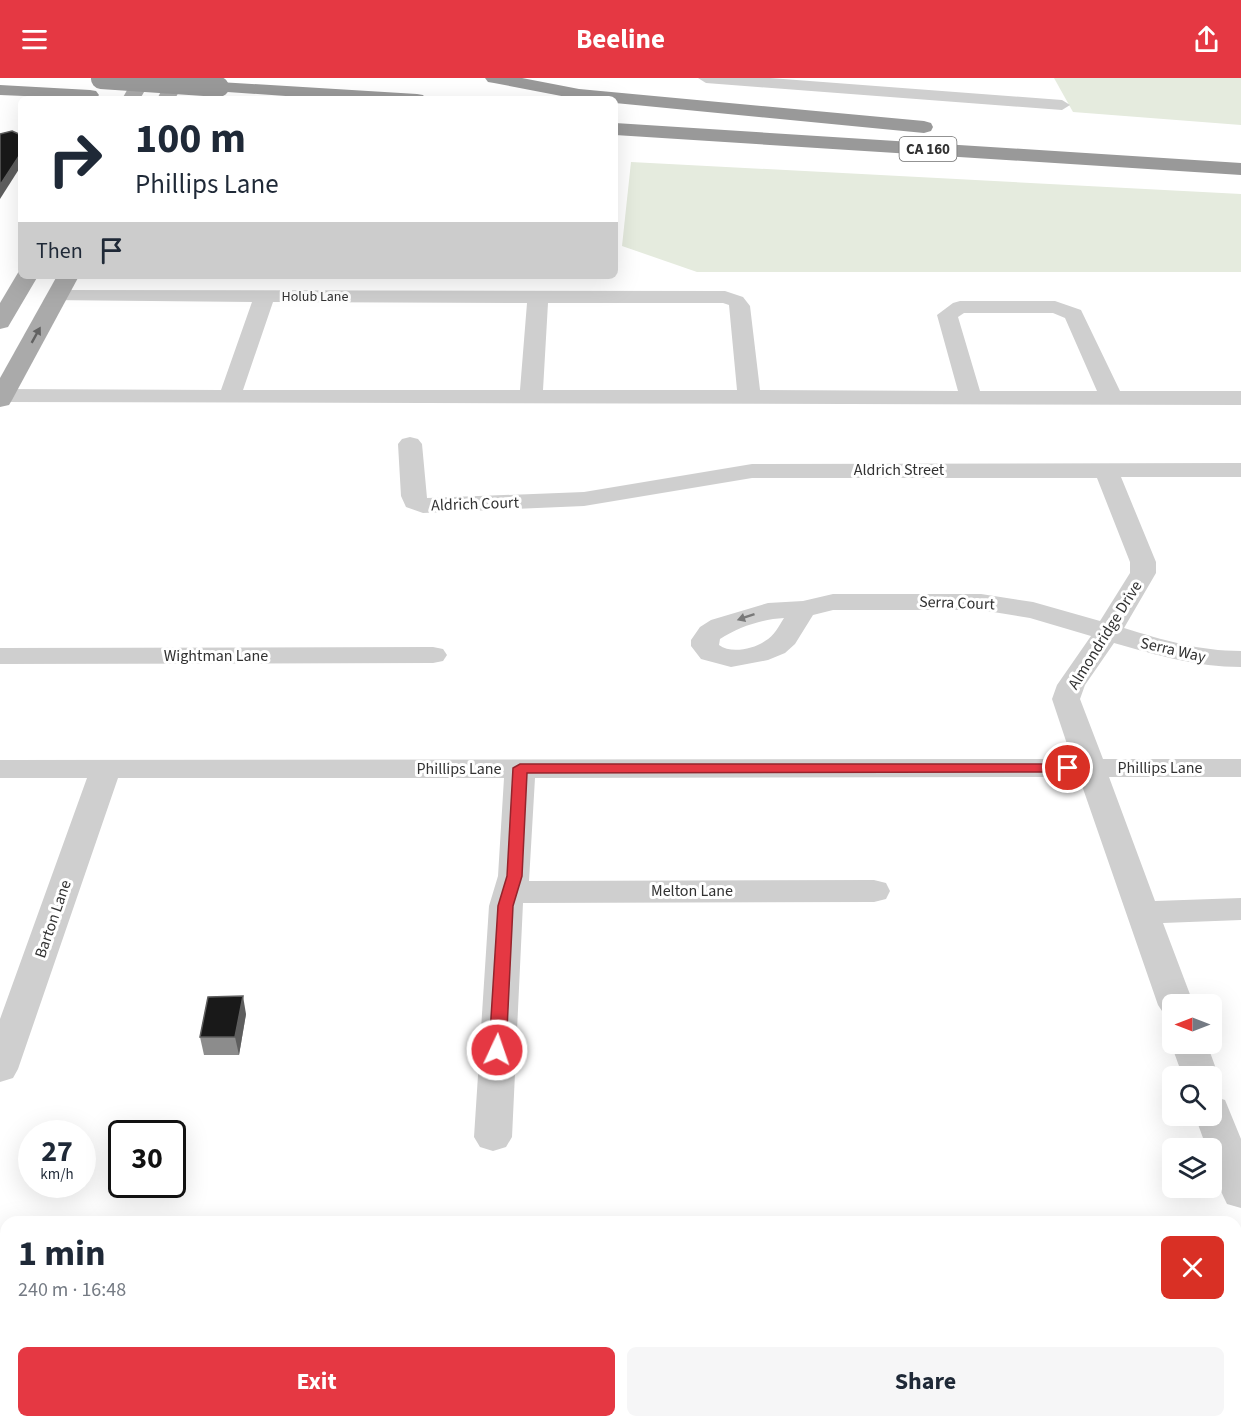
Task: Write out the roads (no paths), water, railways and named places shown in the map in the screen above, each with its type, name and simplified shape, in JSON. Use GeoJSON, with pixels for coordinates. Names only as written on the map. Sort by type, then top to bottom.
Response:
{"type":"FeatureCollection","features":[{"type":"Feature","properties":{"kind":"highway"},"geometry":{"type":"LineString","coordinates":[[78,78],[224,83],[381,96]]}},
{"type":"Feature","properties":{"kind":"highway"},"geometry":{"type":"LineString","coordinates":[[198,78],[224,83],[297,78]]}},
{"type":"Feature","properties":{"kind":"highway"},"geometry":{"type":"LineString","coordinates":[[494,78],[600,96]]}},
{"type":"Feature","properties":{"kind":"highway"},"geometry":{"type":"LineString","coordinates":[[0,90],[104,96]]}},
{"type":"Feature","properties":{"kind":"highway"},"geometry":{"type":"LineString","coordinates":[[0,97],[18,98]]}},
{"type":"Feature","properties":{"kind":"highway"},"geometry":{"type":"LineString","coordinates":[[618,98],[943,129]]}},
{"type":"Feature","properties":{"kind":"highway","name":"CA 160"},"geometry":{"type":"LineString","coordinates":[[618,111],[967,133]]}},
{"type":"Feature","properties":{"kind":"highway","name":"CA 160"},"geometry":{"type":"LineString","coordinates":[[618,129],[1241,169]]}},
{"type":"Feature","properties":{"kind":"highway"},"geometry":{"type":"LineString","coordinates":[[1037,138],[1150,145]]}},
{"type":"Feature","properties":{"kind":"highway"},"geometry":{"type":"LineString","coordinates":[[618,145],[682,144],[837,149],[1157,168],[1241,169]]}},
{"type":"Feature","properties":{"kind":"main road"},"geometry":{"type":"LineString","coordinates":[[133,96],[143,78]]}},
{"type":"Feature","properties":{"kind":"main road"},"geometry":{"type":"LineString","coordinates":[[168,96],[177,78]]}},
{"type":"Feature","properties":{"kind":"main road"},"geometry":{"type":"LineString","coordinates":[[0,322],[25,279]]}},
{"type":"Feature","properties":{"kind":"main road"},"geometry":{"type":"LineString","coordinates":[[1,398],[62,286]]}},
{"type":"Feature","properties":{"kind":"street"},"geometry":{"type":"LineString","coordinates":[[706,78],[984,92],[1062,105]]}},
{"type":"Feature","properties":{"kind":"street","name":"Holub Lane"},"geometry":{"type":"LineString","coordinates":[[62,286],[265,296],[725,297],[736,301],[740,306],[749,397]]}},
{"type":"Feature","properties":{"kind":"street"},"geometry":{"type":"LineString","coordinates":[[230,396],[265,296]]}},
{"type":"Feature","properties":{"kind":"street"},"geometry":{"type":"LineString","coordinates":[[531,397],[538,297]]}},
{"type":"Feature","properties":{"kind":"street"},"geometry":{"type":"LineString","coordinates":[[971,397],[947,315],[960,307],[1055,307],[1074,315],[1111,397]]}},
{"type":"Feature","properties":{"kind":"street"},"geometry":{"type":"LineString","coordinates":[[1,398],[230,396],[1241,398]]}},
{"type":"Feature","properties":{"kind":"street","name":"Aldrich Court"},"geometry":{"type":"LineString","coordinates":[[410,444],[413,496],[415,502],[423,506],[559,501]]}},
{"type":"Feature","properties":{"kind":"street","name":"Almondridge Drive"},"geometry":{"type":"LineString","coordinates":[[1106,470],[1143,562],[1143,573],[1107,633],[1071,685],[1066,699],[1172,994]]}},
{"type":"Feature","properties":{"kind":"street","name":"Aldrich Street"},"geometry":{"type":"LineString","coordinates":[[559,501],[752,471],[1241,470]]}},
{"type":"Feature","properties":{"kind":"street","name":"Serra Court"},"geometry":{"type":"LineString","coordinates":[[803,609],[833,602],[981,602],[1033,610],[1107,633]]}},
{"type":"Feature","properties":{"kind":"street","name":"Serra Way"},"geometry":{"type":"LineString","coordinates":[[1107,633],[1186,655],[1212,659],[1241,659]]}},
{"type":"Feature","properties":{"kind":"street","name":"Wightman Lane"},"geometry":{"type":"LineString","coordinates":[[0,656],[433,655]]}},
{"type":"Feature","properties":{"kind":"street"},"geometry":{"type":"LineString","coordinates":[[492,1137],[506,906],[514,876],[520,768]]}},
{"type":"Feature","properties":{"kind":"street","name":"Phillips Lane"},"geometry":{"type":"LineString","coordinates":[[0,769],[1241,768]]}},
{"type":"Feature","properties":{"kind":"street","name":"Barton Lane"},"geometry":{"type":"LineString","coordinates":[[0,1069],[106,769]]}},
{"type":"Feature","properties":{"kind":"street","name":"Melton Lane"},"geometry":{"type":"LineString","coordinates":[[510,892],[874,891]]}},
{"type":"Feature","properties":{"kind":"street"},"geometry":{"type":"LineString","coordinates":[[1144,914],[1241,909]]}},
{"type":"Feature","properties":{"kind":"street"},"geometry":{"type":"LineString","coordinates":[[1218,1126],[1241,1193]]}}]}
